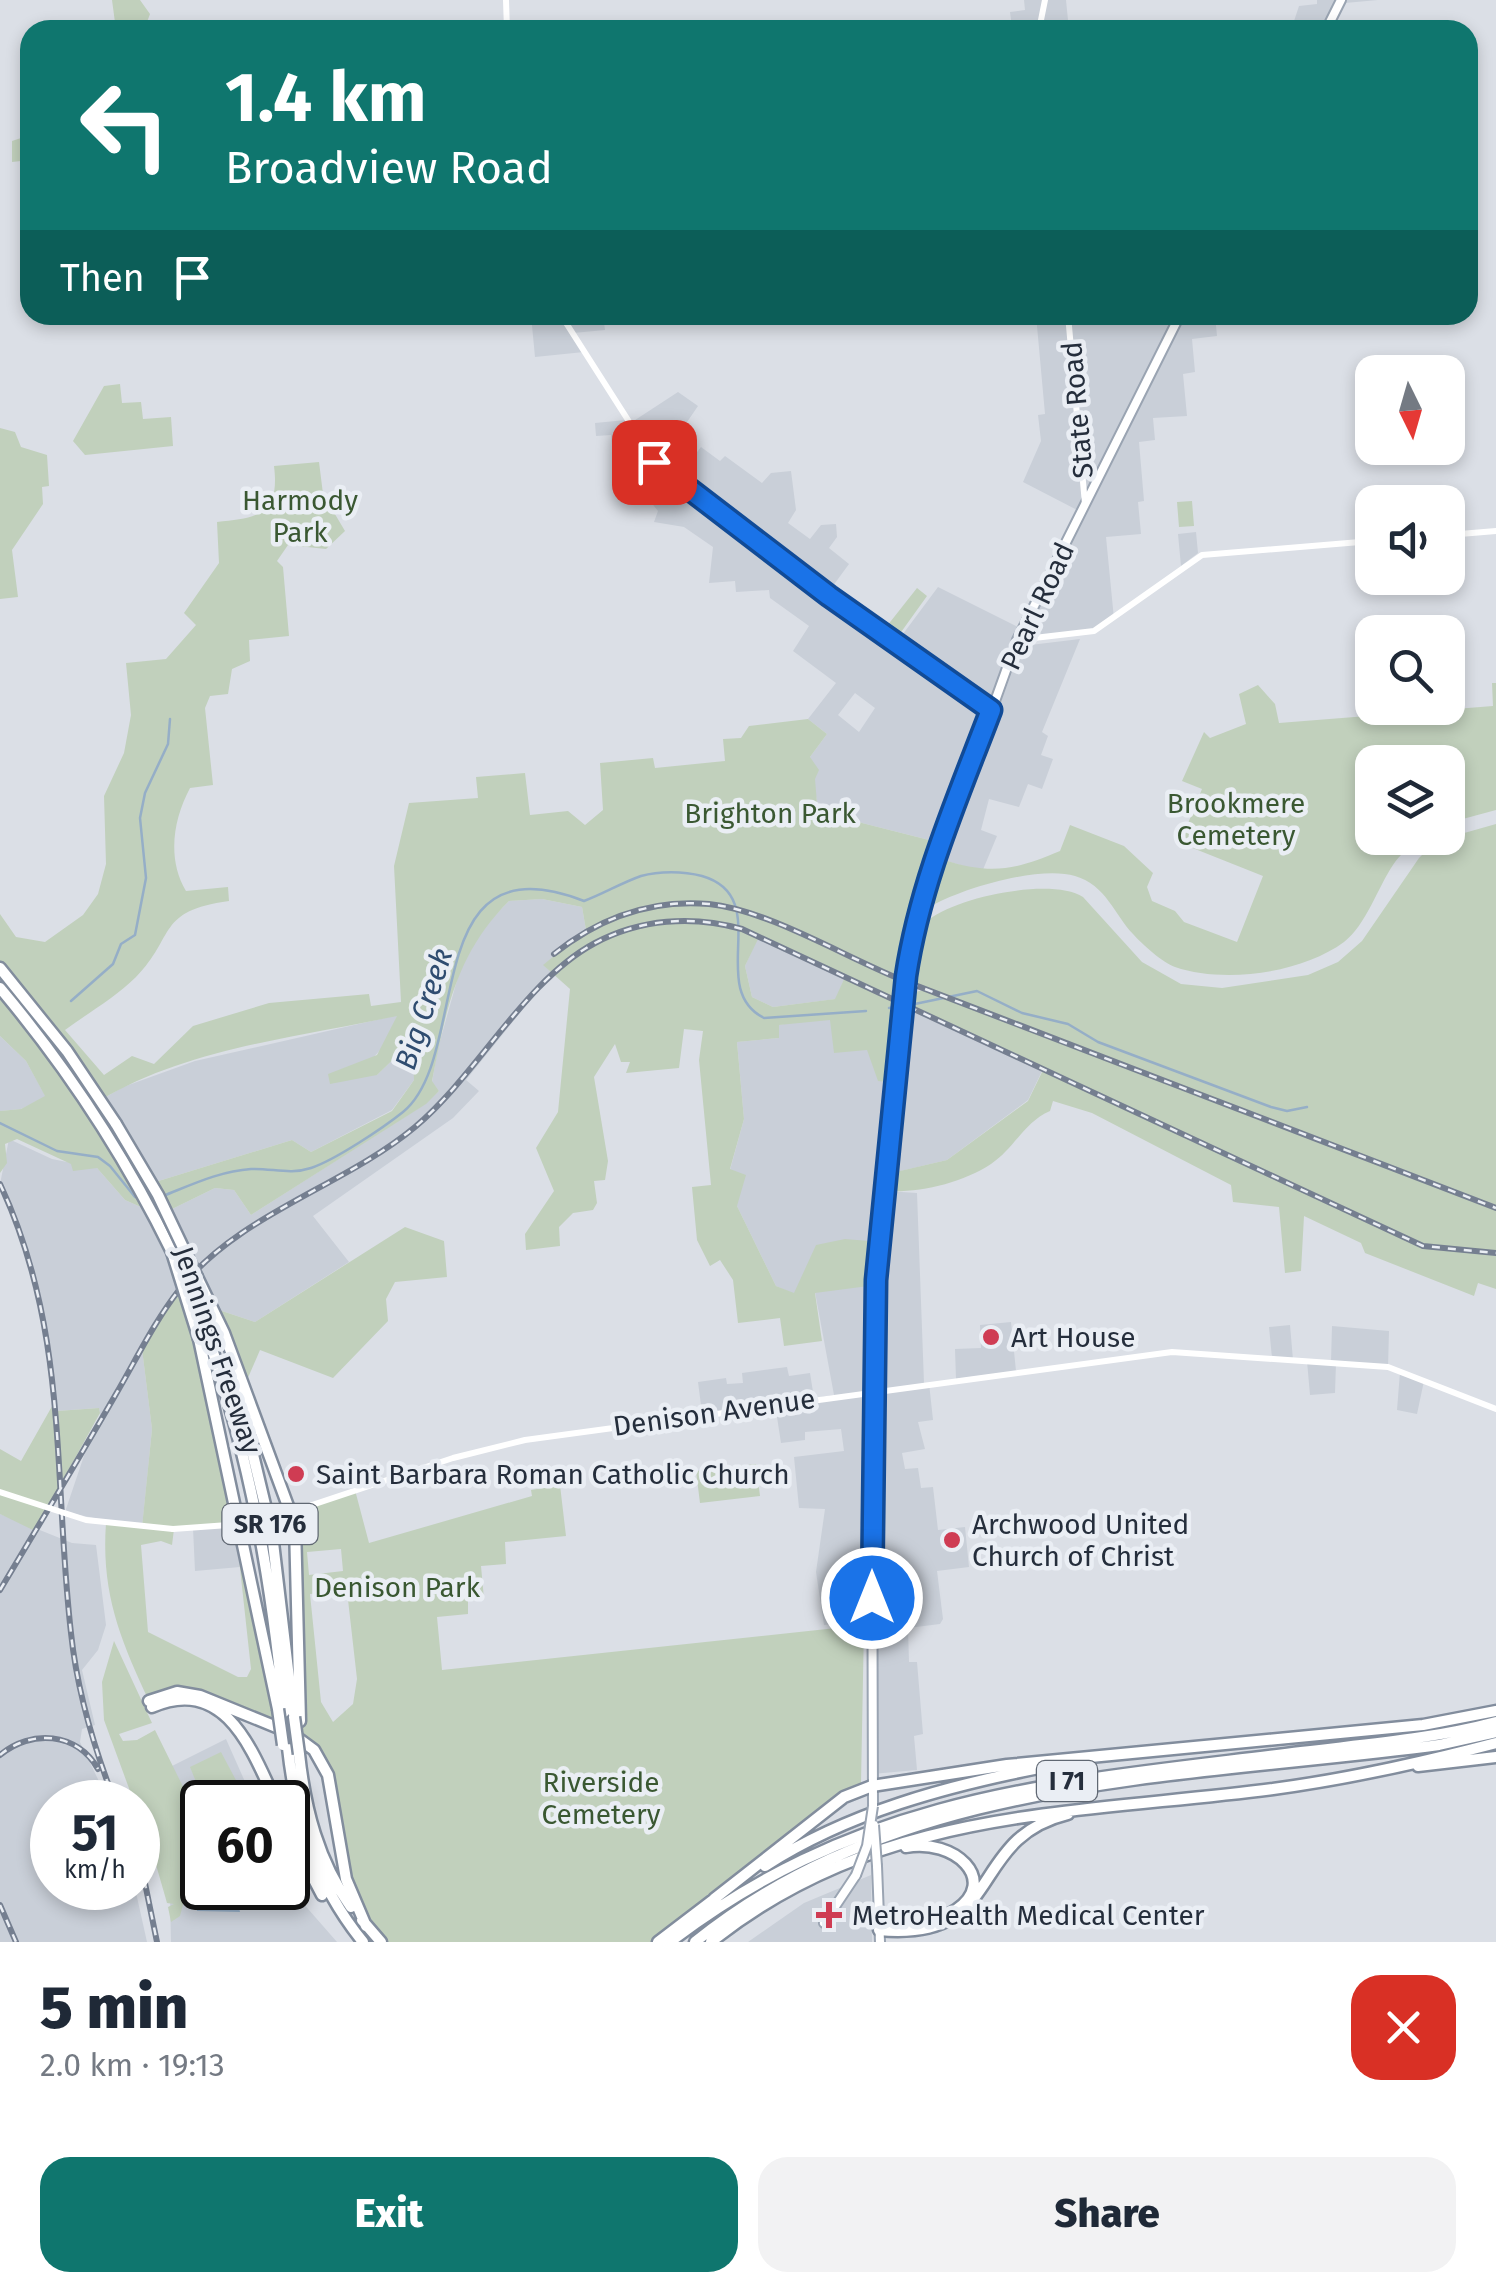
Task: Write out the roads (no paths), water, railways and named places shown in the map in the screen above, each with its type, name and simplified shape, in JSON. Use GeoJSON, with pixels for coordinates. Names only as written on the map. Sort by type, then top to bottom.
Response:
{"type":"FeatureCollection","features":[{"type":"Feature","properties":{"kind":"highway","name":"Jennings Freeway"},"geometry":{"type":"LineString","coordinates":[[0,968],[116,1124],[158,1195],[197,1277],[258,1507],[289,1715]]}},
{"type":"Feature","properties":{"kind":"highway","name":"Jennings Freeway"},"geometry":{"type":"LineString","coordinates":[[0,988],[43,1029]]}},
{"type":"Feature","properties":{"kind":"highway","name":"Jennings Freeway"},"geometry":{"type":"LineString","coordinates":[[62,1054],[172,1252],[212,1335]]}},
{"type":"Feature","properties":{"kind":"highway"},"geometry":{"type":"LineString","coordinates":[[212,1335],[295,1524],[289,1715],[293,1796],[304,1838],[324,1885],[361,1942]]}},
{"type":"Feature","properties":{"kind":"highway"},"geometry":{"type":"LineString","coordinates":[[212,1335],[243,1524],[289,1715],[290,1749],[320,1851],[340,1891],[381,1942]]}},
{"type":"Feature","properties":{"kind":"highway"},"geometry":{"type":"LineString","coordinates":[[266,1780],[248,1742],[228,1718],[184,1700],[150,1704],[168,1693],[191,1693],[307,1743],[328,1775],[346,1879],[366,1926]]}},
{"type":"Feature","properties":{"kind":"highway"},"geometry":{"type":"LineString","coordinates":[[1402,1727],[1496,1703]]}},
{"type":"Feature","properties":{"kind":"highway"},"geometry":{"type":"LineString","coordinates":[[658,1942],[844,1797],[873,1797],[962,1770],[1402,1727],[1496,1710]]}},
{"type":"Feature","properties":{"kind":"highway","name":"I 71"},"geometry":{"type":"LineString","coordinates":[[670,1942],[741,1893],[818,1851],[960,1801],[1035,1786],[1436,1734],[1496,1722]]}},
{"type":"Feature","properties":{"kind":"highway","name":"I 71"},"geometry":{"type":"LineString","coordinates":[[695,1942],[756,1897],[816,1864],[896,1831],[968,1809],[1037,1796],[1439,1744],[1496,1732]]}},
{"type":"Feature","properties":{"kind":"highway"},"geometry":{"type":"LineString","coordinates":[[711,1942],[786,1892],[821,1874],[891,1845],[971,1824],[1274,1789],[1496,1742]]}},
{"type":"Feature","properties":{"kind":"highway"},"geometry":{"type":"LineString","coordinates":[[714,1899],[799,1846],[863,1816],[986,1779],[1109,1755]]}},
{"type":"Feature","properties":{"kind":"highway"},"geometry":{"type":"LineString","coordinates":[[1358,1774],[1496,1757]]}},
{"type":"Feature","properties":{"kind":"highway"},"geometry":{"type":"LineString","coordinates":[[880,1936],[940,1925],[961,1916],[972,1906],[1004,1850],[1036,1824],[1070,1813],[1145,1802]]}},
{"type":"Feature","properties":{"kind":"highway"},"geometry":{"type":"LineString","coordinates":[[821,1874],[866,1857],[922,1844],[950,1849],[964,1861],[971,1885],[960,1907],[880,1936]]}},
{"type":"Feature","properties":{"kind":"highway"},"geometry":{"type":"LineString","coordinates":[[310,1871],[324,1897],[361,1942]]}},
{"type":"Feature","properties":{"kind":"highway"},"geometry":{"type":"LineString","coordinates":[[720,1942],[786,1892]]}},
{"type":"Feature","properties":{"kind":"main road"},"geometry":{"type":"LineString","coordinates":[[567,325],[658,467],[991,710]]}},
{"type":"Feature","properties":{"kind":"main road","name":"State Road"},"geometry":{"type":"LineString","coordinates":[[1069,325],[1085,505]]}},
{"type":"Feature","properties":{"kind":"main road","name":"Pearl Road"},"geometry":{"type":"LineString","coordinates":[[873,1797],[874,1390],[879,1259],[913,928],[1017,640],[1175,325]]}},
{"type":"Feature","properties":{"kind":"main road"},"geometry":{"type":"LineString","coordinates":[[1465,534],[1496,531]]}},
{"type":"Feature","properties":{"kind":"main road"},"geometry":{"type":"LineString","coordinates":[[1017,640],[1094,631],[1202,555],[1355,543]]}},
{"type":"Feature","properties":{"kind":"main road","name":"Denison Avenue"},"geometry":{"type":"LineString","coordinates":[[0,1492],[87,1520],[174,1529],[243,1524],[525,1440],[874,1390],[1181,1352],[1388,1367],[1496,1409]]}},
{"type":"Feature","properties":{"kind":"main road"},"geometry":{"type":"LineString","coordinates":[[873,1797],[880,1936]]}},
{"type":"Feature","properties":{"kind":"main road"},"geometry":{"type":"LineString","coordinates":[[824,1923],[856,1874],[868,1846],[873,1797]]}},
{"type":"Feature","properties":{"kind":"water"},"geometry":{"type":"Polygon","coordinates":[[[240,1910],[240,1912],[197,1911],[240,1910]]]}},
{"type":"Feature","properties":{"kind":"waterway"},"geometry":{"type":"LineString","coordinates":[[71,1001],[113,964],[121,944],[135,935],[146,878],[140,818],[145,793],[168,744],[170,719]]}},
{"type":"Feature","properties":{"kind":"waterway","name":"Big Creek"},"geometry":{"type":"LineString","coordinates":[[163,1196],[239,1170],[311,1168],[358,1143],[403,1112],[424,1084],[457,961],[471,924],[495,899],[531,889],[584,901],[648,874],[679,872],[702,876],[723,887],[734,903],[740,986],[747,1004],[764,1018],[866,1011]]}},
{"type":"Feature","properties":{"kind":"waterway","name":"Big Creek"},"geometry":{"type":"LineString","coordinates":[[910,1005],[977,991],[1022,1013],[1068,1024],[1098,1042],[1271,1107],[1287,1111],[1307,1107]]}},
{"type":"Feature","properties":{"kind":"waterway","name":"Big Creek"},"geometry":{"type":"LineString","coordinates":[[889,1008],[902,1006]]}},
{"type":"Feature","properties":{"kind":"waterway","name":"Big Creek"},"geometry":{"type":"LineString","coordinates":[[0,1123],[57,1151],[98,1157],[135,1197],[141,1198]]}},
{"type":"Feature","properties":{"kind":"railway"},"geometry":{"type":"LineString","coordinates":[[554,954],[589,930],[646,908],[688,903],[732,908],[782,925],[907,982],[1496,1208]]}},
{"type":"Feature","properties":{"kind":"railway"},"geometry":{"type":"LineString","coordinates":[[0,1590],[161,1315],[203,1264],[261,1221],[356,1167],[415,1127],[546,980],[595,943],[648,924],[704,922],[742,929],[1423,1246],[1496,1253]]}},
{"type":"Feature","properties":{"kind":"railway"},"geometry":{"type":"LineString","coordinates":[[0,1184],[38,1294],[55,1405],[74,1655],[87,1719],[107,1780]]}},
{"type":"Feature","properties":{"kind":"railway"},"geometry":{"type":"LineString","coordinates":[[0,1755],[25,1741],[53,1738],[78,1748],[98,1769]]}},
{"type":"Feature","properties":{"kind":"railway"},"geometry":{"type":"LineString","coordinates":[[0,1905],[16,1942]]}},
{"type":"Feature","properties":{"kind":"railway"},"geometry":{"type":"LineString","coordinates":[[150,1910],[157,1942]]}},
{"type":"Feature","properties":{"kind":"place","name":"Art House"},"geometry":{"type":"Point","coordinates":[991,1337]}},
{"type":"Feature","properties":{"kind":"place","name":"Saint Barbara Roman Catholic Church"},"geometry":{"type":"Point","coordinates":[296,1474]}},
{"type":"Feature","properties":{"kind":"place","name":"Archwood United Church of Christ"},"geometry":{"type":"Point","coordinates":[952,1540]}},
{"type":"Feature","properties":{"kind":"place","name":"MetroHealth Medical Center"},"geometry":{"type":"Point","coordinates":[829,1915]}},
{"type":"Feature","properties":{"kind":"park label","name":"Harmody Park"},"geometry":{"type":"Point","coordinates":[300,516]}},
{"type":"Feature","properties":{"kind":"park label","name":"Brighton Park"},"geometry":{"type":"Point","coordinates":[770,813]}},
{"type":"Feature","properties":{"kind":"park label","name":"Brookmere Cemetery"},"geometry":{"type":"Point","coordinates":[1236,819]}},
{"type":"Feature","properties":{"kind":"park label","name":"Denison Park"},"geometry":{"type":"Point","coordinates":[397,1587]}},
{"type":"Feature","properties":{"kind":"park label","name":"Riverside Cemetery"},"geometry":{"type":"Point","coordinates":[601,1798]}}]}
